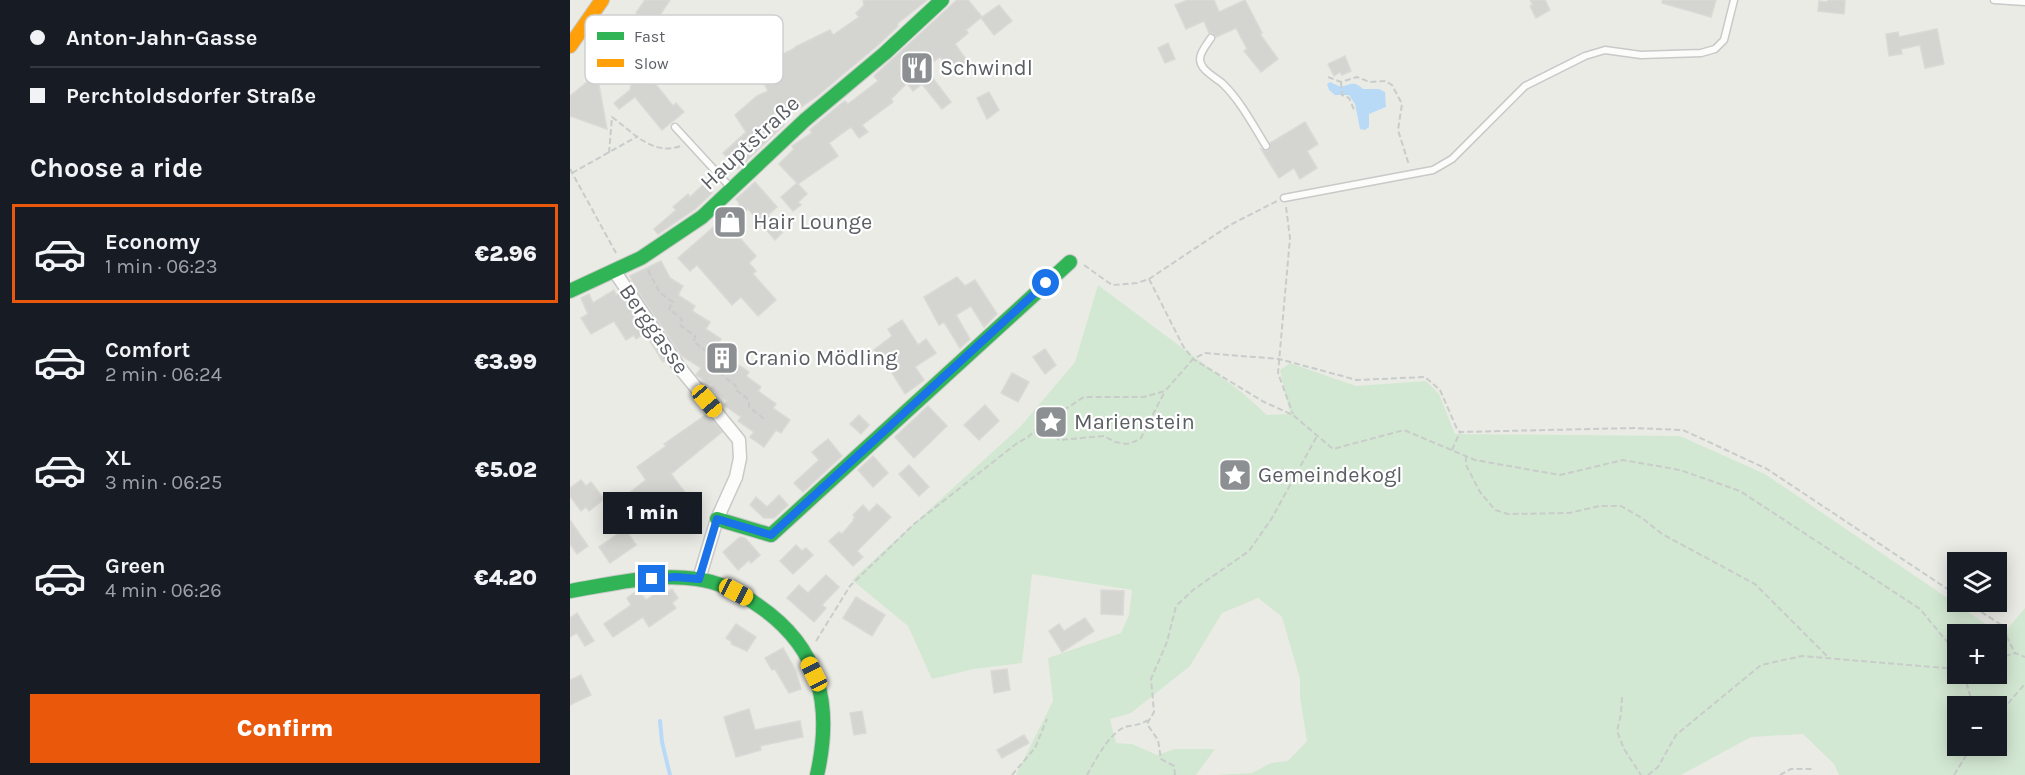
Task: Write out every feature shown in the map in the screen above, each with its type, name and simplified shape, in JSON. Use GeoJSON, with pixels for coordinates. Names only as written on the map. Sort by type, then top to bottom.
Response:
{"type":"FeatureCollection","features":[{"type":"Feature","properties":{"kind":"street"},"geometry":{"type":"LineString","coordinates":[[592,15],[602,0]]}},
{"type":"Feature","properties":{"kind":"street","name":"Hauptstraße"},"geometry":{"type":"LineString","coordinates":[[570,291],[641,258],[692,224],[942,0]]}},
{"type":"Feature","properties":{"kind":"street"},"geometry":{"type":"LineString","coordinates":[[570,46],[585,24]]}},
{"type":"Feature","properties":{"kind":"street"},"geometry":{"type":"LineString","coordinates":[[717,519],[771,535],[1070,262]]}},
{"type":"Feature","properties":{"kind":"street","name":"Berggasse"},"geometry":{"type":"LineString","coordinates":[[619,270],[679,367],[739,440],[740,458],[736,477],[717,519],[699,579]]}},
{"type":"Feature","properties":{"kind":"street"},"geometry":{"type":"LineString","coordinates":[[570,591],[676,577],[699,579],[717,584],[755,602],[797,639],[820,689],[823,717],[818,774]]}},
{"type":"Feature","properties":{"kind":"lane"},"geometry":{"type":"LineString","coordinates":[[1284,198],[1433,170],[1452,159],[1525,86],[1585,56],[1605,50],[1641,55],[1701,53],[1715,49],[1724,40],[1734,0]]}},
{"type":"Feature","properties":{"kind":"lane"},"geometry":{"type":"LineString","coordinates":[[1994,0],[2025,2]]}},
{"type":"Feature","properties":{"kind":"lane"},"geometry":{"type":"LineString","coordinates":[[1211,38],[1200,60],[1203,67],[1223,84],[1245,112],[1266,146]]}},
{"type":"Feature","properties":{"kind":"lane"},"geometry":{"type":"LineString","coordinates":[[675,127],[732,189]]}},
{"type":"Feature","properties":{"kind":"path"},"geometry":{"type":"LineString","coordinates":[[1328,77],[1341,82],[1357,77],[1370,82],[1385,81],[1392,85],[1402,104],[1398,118],[1398,130],[1407,159]]}},
{"type":"Feature","properties":{"kind":"path"},"geometry":{"type":"LineString","coordinates":[[1341,82],[1342,95],[1348,98],[1355,111]]}},
{"type":"Feature","properties":{"kind":"path"},"geometry":{"type":"LineString","coordinates":[[609,153],[612,117],[654,148],[672,149],[689,142]]}},
{"type":"Feature","properties":{"kind":"path"},"geometry":{"type":"LineString","coordinates":[[572,173],[638,136]]}},
{"type":"Feature","properties":{"kind":"path"},"geometry":{"type":"LineString","coordinates":[[570,169],[619,270]]}},
{"type":"Feature","properties":{"kind":"path"},"geometry":{"type":"LineString","coordinates":[[1070,262],[1086,265],[1112,285],[1137,283],[1149,279],[1230,225],[1284,198],[1290,238],[1278,373],[1293,415]]}},
{"type":"Feature","properties":{"kind":"path"},"geometry":{"type":"LineString","coordinates":[[641,258],[660,293],[673,302],[669,309],[682,319],[680,326],[695,336],[694,342],[709,353],[707,358],[725,371],[722,375],[749,400],[749,407],[764,421]]}},
{"type":"Feature","properties":{"kind":"path"},"geometry":{"type":"LineString","coordinates":[[1149,279],[1183,346],[1193,359],[1264,402],[1293,415],[1333,449],[1404,430],[1475,460],[1560,475],[1623,460],[1680,470],[1740,491],[1920,609],[1947,642]]}},
{"type":"Feature","properties":{"kind":"path"},"geometry":{"type":"LineString","coordinates":[[1047,420],[1053,435],[1059,440],[1104,436],[1127,444],[1141,438],[1166,391],[1193,359],[1205,353],[1279,358],[1357,380],[1425,377],[1440,390],[1460,432]]}},
{"type":"Feature","properties":{"kind":"path"},"geometry":{"type":"LineString","coordinates":[[806,656],[850,586],[914,524],[1047,420],[1084,398],[1144,396],[1166,391]]}},
{"type":"Feature","properties":{"kind":"path"},"geometry":{"type":"LineString","coordinates":[[1460,432],[1635,428],[1683,430],[1767,470],[1947,589]]}},
{"type":"Feature","properties":{"kind":"path"},"geometry":{"type":"LineString","coordinates":[[1452,450],[1460,432]]}},
{"type":"Feature","properties":{"kind":"path"},"geometry":{"type":"LineString","coordinates":[[1088,775],[1098,753],[1114,736],[1125,727],[1140,724],[1154,712],[1151,679],[1167,642],[1176,606],[1193,590],[1249,551],[1272,518],[1317,436]]}},
{"type":"Feature","properties":{"kind":"path"},"geometry":{"type":"LineString","coordinates":[[1466,456],[1466,465],[1480,492],[1495,510],[1508,513],[1569,513],[1599,506],[1621,506],[1642,518],[1662,534],[1755,584],[1829,658]]}},
{"type":"Feature","properties":{"kind":"path"},"geometry":{"type":"LineString","coordinates":[[1981,612],[2000,624],[2015,653]]}},
{"type":"Feature","properties":{"kind":"path"},"geometry":{"type":"LineString","coordinates":[[2007,656],[2015,653],[2025,657]]}},
{"type":"Feature","properties":{"kind":"path"},"geometry":{"type":"LineString","coordinates":[[1648,775],[1658,767],[1676,735],[1761,665],[1802,656],[1947,668]]}},
{"type":"Feature","properties":{"kind":"path"},"geometry":{"type":"LineString","coordinates":[[2007,704],[2025,684]]}},
{"type":"Feature","properties":{"kind":"path"},"geometry":{"type":"LineString","coordinates":[[1622,696],[1617,731],[1624,748],[1641,775]]}},
{"type":"Feature","properties":{"kind":"path"},"geometry":{"type":"LineString","coordinates":[[1149,718],[1147,724],[1158,740],[1161,759],[1174,766],[1175,775]]}},
{"type":"Feature","properties":{"kind":"path"},"geometry":{"type":"LineString","coordinates":[[1012,775],[1035,748],[1047,720]]}},
{"type":"Feature","properties":{"kind":"path"},"geometry":{"type":"LineString","coordinates":[[1954,775],[1966,756]]}},
{"type":"Feature","properties":{"kind":"path"},"geometry":{"type":"LineString","coordinates":[[1780,775],[1791,769],[1812,769]]}},
{"type":"Feature","properties":{"kind":"green space"},"geometry":{"type":"Polygon","coordinates":[[[1098,285],[1244,394],[1267,415],[1290,414],[1280,370],[1290,363],[1356,386],[1426,381],[1439,394],[1455,434],[1680,436],[1765,474],[1947,598],[1947,612],[1968,612],[1986,624],[1947,624],[1947,684],[2007,684],[2007,629],[2025,608],[2025,775],[1839,775],[1834,764],[1803,734],[1751,737],[1681,775],[1216,775],[1252,773],[1271,763],[1288,761],[1307,741],[1300,697],[1300,679],[1282,617],[1258,598],[1222,613],[1190,666],[1131,713],[1110,719],[1116,743],[1132,744],[1157,755],[1175,749],[1215,749],[1196,775],[1016,775],[1053,701],[1048,658],[1121,633],[1129,615],[1132,590],[1032,574],[1022,663],[974,669],[932,679],[908,626],[852,580],[1020,427],[1075,362],[1098,285]]]}},
{"type":"Feature","properties":{"kind":"water"},"geometry":{"type":"Polygon","coordinates":[[[1330,82],[1341,87],[1353,84],[1363,89],[1379,89],[1385,92],[1386,107],[1369,114],[1369,127],[1365,130],[1360,129],[1355,104],[1349,95],[1335,95],[1329,90],[1327,84],[1330,82]]]}},
{"type":"Feature","properties":{"kind":"building"},"geometry":{"type":"Polygon","coordinates":[[[645,0],[670,0],[660,15],[636,13],[645,0]]]}},
{"type":"Feature","properties":{"kind":"building"},"geometry":{"type":"Polygon","coordinates":[[[863,0],[927,0],[816,97],[782,120],[784,125],[738,169],[723,153],[746,132],[735,115],[757,96],[768,91],[765,84],[783,84],[783,54],[830,30],[833,35],[859,17],[856,13],[864,5],[863,0]]]}},
{"type":"Feature","properties":{"kind":"building"},"geometry":{"type":"Polygon","coordinates":[[[957,0],[968,0],[982,17],[966,30],[968,33],[955,44],[968,62],[954,73],[940,57],[925,68],[951,102],[942,109],[922,84],[913,91],[907,83],[891,99],[893,102],[862,125],[868,132],[859,138],[851,127],[829,143],[838,156],[798,184],[807,194],[798,202],[801,205],[793,211],[781,197],[797,183],[779,164],[794,149],[792,146],[812,133],[810,130],[837,107],[845,101],[848,104],[878,81],[874,76],[957,0]]]}},
{"type":"Feature","properties":{"kind":"building"},"geometry":{"type":"Polygon","coordinates":[[[1188,0],[1214,0],[1219,12],[1245,0],[1262,33],[1260,34],[1278,59],[1261,72],[1244,51],[1247,49],[1236,28],[1216,37],[1213,33],[1209,33],[1204,21],[1186,29],[1175,5],[1188,0]]]}},
{"type":"Feature","properties":{"kind":"building"},"geometry":{"type":"Polygon","coordinates":[[[1530,0],[1545,0],[1550,10],[1536,18],[1530,6],[1533,5],[1530,0]]]}},
{"type":"Feature","properties":{"kind":"building"},"geometry":{"type":"Polygon","coordinates":[[[1663,0],[1716,0],[1711,17],[1662,3],[1663,0]]]}},
{"type":"Feature","properties":{"kind":"building"},"geometry":{"type":"Polygon","coordinates":[[[1828,0],[1845,0],[1844,14],[1818,11],[1819,1],[1827,2],[1828,0]]]}},
{"type":"Feature","properties":{"kind":"building"},"geometry":{"type":"Polygon","coordinates":[[[999,5],[1012,21],[994,35],[981,18],[999,5]]]}},
{"type":"Feature","properties":{"kind":"building"},"geometry":{"type":"Polygon","coordinates":[[[1937,29],[1944,64],[1925,68],[1920,45],[1901,49],[1902,54],[1889,56],[1886,34],[1898,32],[1899,37],[1937,29]]]}},
{"type":"Feature","properties":{"kind":"building"},"geometry":{"type":"Polygon","coordinates":[[[1168,43],[1175,59],[1165,63],[1158,48],[1168,43]]]}},
{"type":"Feature","properties":{"kind":"building"},"geometry":{"type":"Polygon","coordinates":[[[1345,56],[1351,71],[1342,75],[1340,72],[1334,76],[1328,64],[1345,56]]]}},
{"type":"Feature","properties":{"kind":"building"},"geometry":{"type":"Polygon","coordinates":[[[585,84],[599,84],[607,129],[570,116],[570,96],[585,84]]]}},
{"type":"Feature","properties":{"kind":"building"},"geometry":{"type":"Polygon","coordinates":[[[631,84],[656,84],[673,106],[676,103],[684,112],[662,130],[635,97],[619,109],[614,103],[630,90],[631,84]]]}},
{"type":"Feature","properties":{"kind":"building"},"geometry":{"type":"Polygon","coordinates":[[[989,92],[999,110],[987,119],[977,98],[989,92]]]}},
{"type":"Feature","properties":{"kind":"building"},"geometry":{"type":"Polygon","coordinates":[[[1305,122],[1318,144],[1307,151],[1317,168],[1300,179],[1294,168],[1279,178],[1261,149],[1269,150],[1270,143],[1305,122]]]}},
{"type":"Feature","properties":{"kind":"building"},"geometry":{"type":"Polygon","coordinates":[[[755,182],[777,207],[768,215],[783,232],[775,240],[748,209],[729,226],[756,256],[749,263],[756,271],[753,274],[776,300],[758,316],[741,297],[732,305],[697,265],[690,271],[678,258],[740,204],[736,199],[755,182]]]}},
{"type":"Feature","properties":{"kind":"building"},"geometry":{"type":"Polygon","coordinates":[[[704,184],[712,193],[695,209],[658,234],[654,229],[676,210],[673,207],[688,194],[690,197],[704,184]]]}},
{"type":"Feature","properties":{"kind":"building"},"geometry":{"type":"Polygon","coordinates":[[[661,261],[670,278],[683,286],[678,295],[695,306],[692,311],[710,322],[706,329],[721,339],[718,344],[734,356],[731,360],[749,372],[746,376],[761,387],[758,391],[776,404],[773,408],[790,420],[781,433],[776,430],[764,447],[750,437],[754,432],[738,421],[741,417],[724,405],[727,401],[711,388],[713,385],[696,375],[701,368],[682,356],[633,284],[630,276],[661,261]]]}},
{"type":"Feature","properties":{"kind":"building"},"geometry":{"type":"Polygon","coordinates":[[[957,277],[965,286],[975,280],[997,314],[984,327],[971,306],[956,315],[970,339],[960,348],[944,322],[939,325],[924,297],[957,277]]]}},
{"type":"Feature","properties":{"kind":"building"},"geometry":{"type":"Polygon","coordinates":[[[614,290],[616,295],[619,293],[665,361],[663,362],[645,333],[636,339],[634,335],[626,340],[614,321],[591,334],[581,318],[588,314],[581,298],[589,294],[593,303],[614,290]]]}},
{"type":"Feature","properties":{"kind":"building"},"geometry":{"type":"Polygon","coordinates":[[[902,320],[918,345],[926,339],[936,353],[915,367],[924,380],[905,394],[891,371],[888,372],[874,350],[892,336],[888,329],[902,320]]]}},
{"type":"Feature","properties":{"kind":"building"},"geometry":{"type":"Polygon","coordinates":[[[1045,349],[1056,365],[1045,374],[1033,357],[1045,349]]]}},
{"type":"Feature","properties":{"kind":"building"},"geometry":{"type":"Polygon","coordinates":[[[1012,373],[1029,382],[1018,402],[1001,393],[1012,373]]]}},
{"type":"Feature","properties":{"kind":"building"},"geometry":{"type":"Polygon","coordinates":[[[985,405],[999,421],[979,440],[964,425],[985,405]]]}},
{"type":"Feature","properties":{"kind":"building"},"geometry":{"type":"Polygon","coordinates":[[[928,406],[947,426],[914,458],[895,437],[928,406]]]}},
{"type":"Feature","properties":{"kind":"building"},"geometry":{"type":"Polygon","coordinates":[[[707,414],[722,432],[671,474],[701,514],[693,520],[690,516],[682,522],[660,494],[639,509],[628,494],[646,480],[637,467],[666,446],[664,444],[707,414]]]}},
{"type":"Feature","properties":{"kind":"building"},"geometry":{"type":"Polygon","coordinates":[[[859,415],[869,425],[861,434],[850,424],[859,415]]]}},
{"type":"Feature","properties":{"kind":"building"},"geometry":{"type":"Polygon","coordinates":[[[828,439],[842,456],[803,492],[794,483],[819,460],[812,452],[828,439]]]}},
{"type":"Feature","properties":{"kind":"building"},"geometry":{"type":"Polygon","coordinates":[[[873,456],[888,473],[873,487],[858,470],[873,456]]]}},
{"type":"Feature","properties":{"kind":"building"},"geometry":{"type":"Polygon","coordinates":[[[909,465],[929,487],[919,496],[899,474],[909,465]]]}},
{"type":"Feature","properties":{"kind":"building"},"geometry":{"type":"Polygon","coordinates":[[[581,480],[586,486],[591,482],[604,499],[589,511],[586,507],[581,511],[570,496],[570,488],[581,480]]]}},
{"type":"Feature","properties":{"kind":"building"},"geometry":{"type":"Polygon","coordinates":[[[779,495],[788,505],[774,518],[764,518],[750,505],[756,497],[767,507],[779,495]]]}},
{"type":"Feature","properties":{"kind":"building"},"geometry":{"type":"Polygon","coordinates":[[[877,504],[891,517],[857,551],[863,557],[853,566],[829,541],[839,532],[842,534],[854,520],[853,515],[863,505],[869,512],[877,504]]]}},
{"type":"Feature","properties":{"kind":"building"},"geometry":{"type":"Polygon","coordinates":[[[570,520],[588,546],[577,554],[570,544],[570,520]]]}},
{"type":"Feature","properties":{"kind":"building"},"geometry":{"type":"Polygon","coordinates":[[[625,529],[636,545],[610,563],[599,547],[625,529]]]}},
{"type":"Feature","properties":{"kind":"building"},"geometry":{"type":"Polygon","coordinates":[[[740,537],[745,538],[760,555],[751,563],[749,560],[738,570],[723,552],[740,537]]]}},
{"type":"Feature","properties":{"kind":"building"},"geometry":{"type":"Polygon","coordinates":[[[796,545],[802,551],[806,548],[813,555],[793,574],[780,561],[796,545]]]}},
{"type":"Feature","properties":{"kind":"building"},"geometry":{"type":"Polygon","coordinates":[[[826,575],[839,587],[822,605],[826,608],[814,622],[787,598],[799,585],[808,593],[826,575]]]}},
{"type":"Feature","properties":{"kind":"building"},"geometry":{"type":"Polygon","coordinates":[[[672,589],[678,598],[672,603],[676,608],[649,627],[643,617],[613,637],[604,624],[631,605],[627,598],[638,590],[646,600],[659,591],[662,596],[672,589]]]}},
{"type":"Feature","properties":{"kind":"building"},"geometry":{"type":"Polygon","coordinates":[[[1101,590],[1124,591],[1123,615],[1101,614],[1101,590]]]}},
{"type":"Feature","properties":{"kind":"building"},"geometry":{"type":"Polygon","coordinates":[[[856,597],[885,615],[872,636],[843,618],[856,597]]]}},
{"type":"Feature","properties":{"kind":"building"},"geometry":{"type":"Polygon","coordinates":[[[577,613],[594,641],[585,646],[577,633],[570,637],[570,618],[577,613]]]}},
{"type":"Feature","properties":{"kind":"building"},"geometry":{"type":"Polygon","coordinates":[[[1085,618],[1094,631],[1062,652],[1049,631],[1059,624],[1064,631],[1085,618]]]}},
{"type":"Feature","properties":{"kind":"building"},"geometry":{"type":"Polygon","coordinates":[[[736,624],[756,637],[747,651],[731,644],[732,642],[726,638],[736,624]]]}},
{"type":"Feature","properties":{"kind":"building"},"geometry":{"type":"Polygon","coordinates":[[[783,648],[795,669],[801,689],[789,693],[775,669],[772,670],[765,658],[783,648]]]}},
{"type":"Feature","properties":{"kind":"building"},"geometry":{"type":"Polygon","coordinates":[[[1007,669],[1010,690],[994,693],[991,671],[1007,669]]]}},
{"type":"Feature","properties":{"kind":"building"},"geometry":{"type":"Polygon","coordinates":[[[581,675],[591,695],[570,705],[570,680],[581,675]]]}},
{"type":"Feature","properties":{"kind":"building"},"geometry":{"type":"Polygon","coordinates":[[[749,709],[755,730],[800,721],[803,737],[760,746],[761,750],[736,757],[724,717],[749,709]]]}},
{"type":"Feature","properties":{"kind":"building"},"geometry":{"type":"Polygon","coordinates":[[[862,711],[866,733],[854,735],[850,713],[862,711]]]}},
{"type":"Feature","properties":{"kind":"building"},"geometry":{"type":"Polygon","coordinates":[[[1024,735],[1029,743],[1002,758],[997,750],[1024,735]]]}},
{"type":"Feature","properties":{"kind":"waterway"},"geometry":{"type":"LineString","coordinates":[[660,721],[662,742],[670,775]]}},
{"type":"Feature","properties":{"kind":"traffic: fast"},"geometry":{"type":"LineString","coordinates":[[570,291],[641,258],[702,217],[805,120],[885,53],[942,0]]}},
{"type":"Feature","properties":{"kind":"traffic: fast"},"geometry":{"type":"LineString","coordinates":[[717,519],[771,535],[1070,262]]}},
{"type":"Feature","properties":{"kind":"traffic: fast"},"geometry":{"type":"LineString","coordinates":[[570,591],[633,580],[665,577],[697,579],[722,585],[759,606],[780,622],[796,640],[817,680],[822,702],[823,725],[822,749],[817,775]]}},
{"type":"Feature","properties":{"kind":"traffic: slow"},"geometry":{"type":"LineString","coordinates":[[592,15],[602,0]]}},
{"type":"Feature","properties":{"kind":"traffic: slow"},"geometry":{"type":"LineString","coordinates":[[570,46],[585,24]]}},
{"type":"Feature","properties":{"kind":"place","name":"Schwindl"},"geometry":{"type":"Point","coordinates":[917,68]}},
{"type":"Feature","properties":{"kind":"place","name":"Hair Lounge"},"geometry":{"type":"Point","coordinates":[730,222]}},
{"type":"Feature","properties":{"kind":"place","name":"Cranio Mödling"},"geometry":{"type":"Point","coordinates":[722,358]}},
{"type":"Feature","properties":{"kind":"place","name":"Marienstein"},"geometry":{"type":"Point","coordinates":[1051,422]}},
{"type":"Feature","properties":{"kind":"place","name":"Gemeindekogl"},"geometry":{"type":"Point","coordinates":[1235,475]}},
{"type":"Feature","properties":{"kind":"route"},"geometry":{"type":"LineString","coordinates":[[652,579],[676,577],[699,579],[717,519],[771,535],[1046,283]]}}]}
